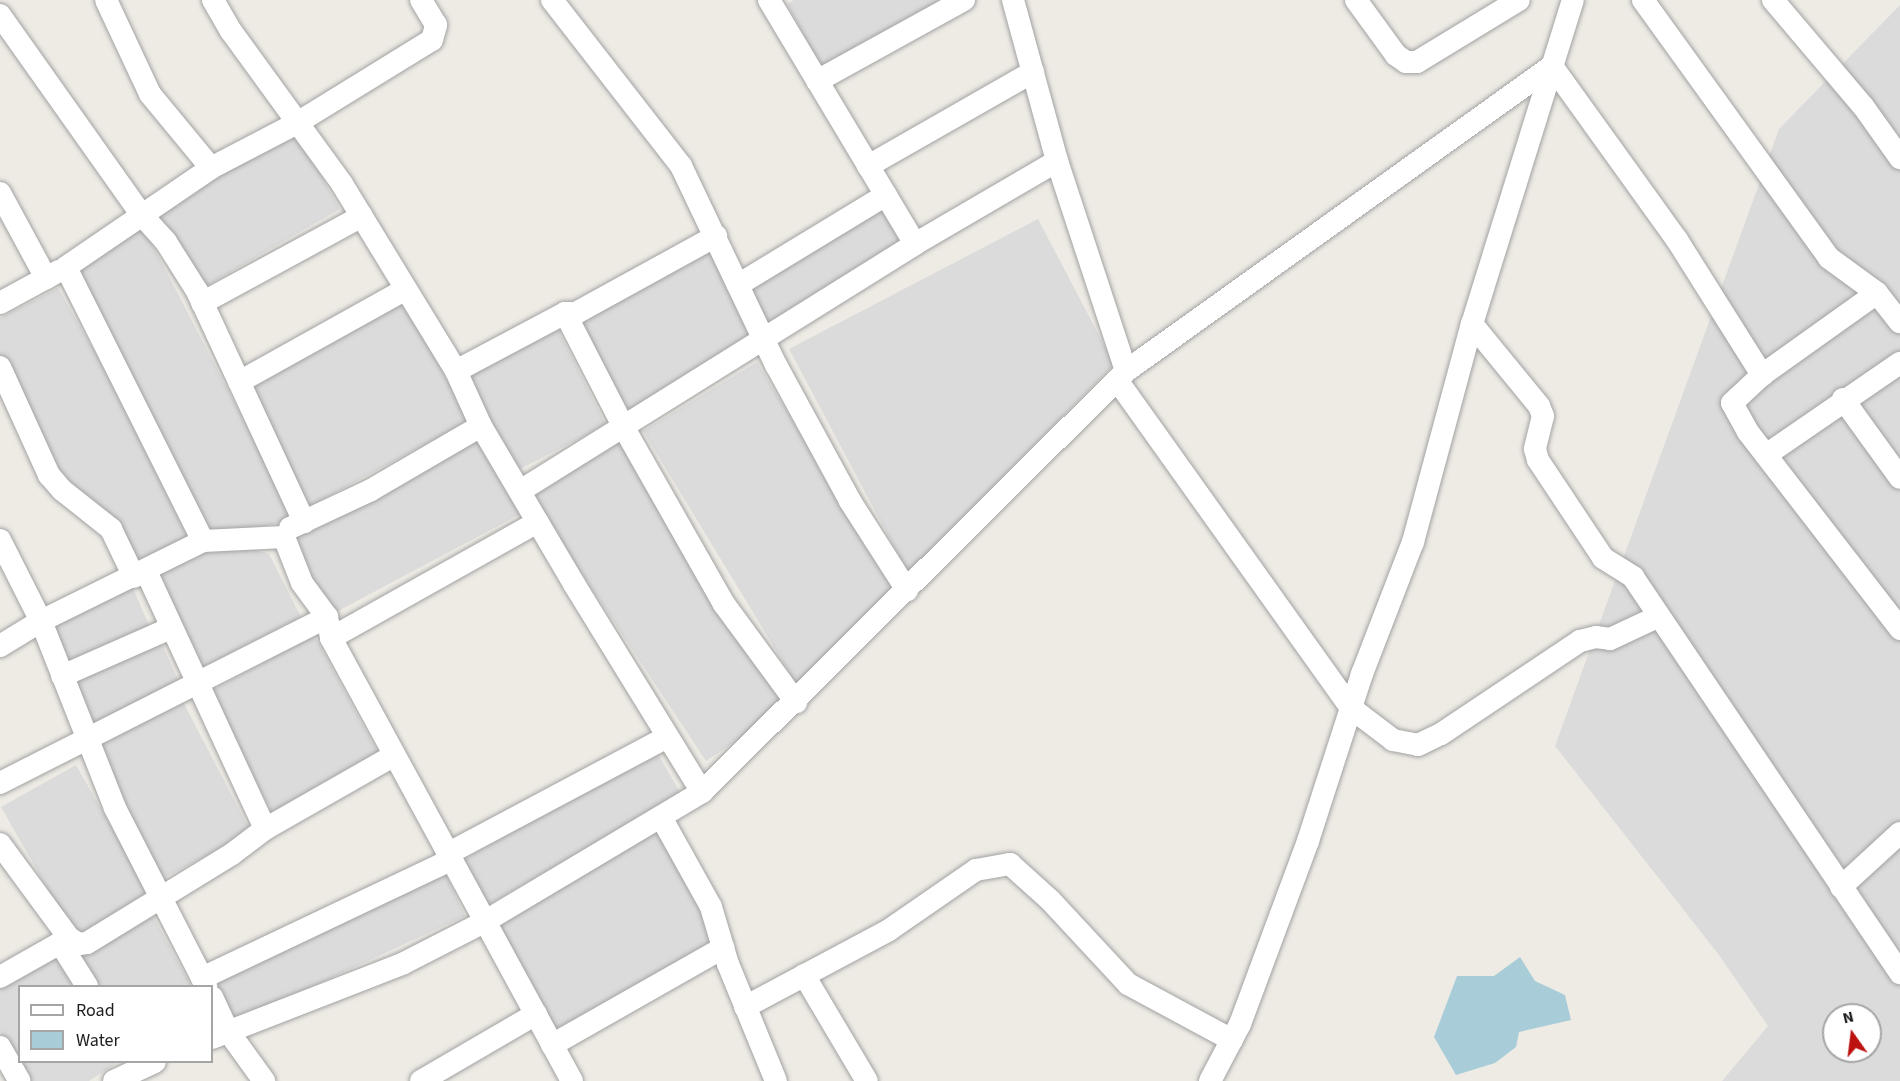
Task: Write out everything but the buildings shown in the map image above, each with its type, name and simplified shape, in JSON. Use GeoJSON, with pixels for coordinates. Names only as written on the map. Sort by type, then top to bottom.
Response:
{"type":"FeatureCollection","features":[{"type":"Feature","properties":{"kind":"street"},"geometry":{"type":"LineString","coordinates":[[105,0],[150,94],[210,168]]}},
{"type":"Feature","properties":{"kind":"street"},"geometry":{"type":"LineString","coordinates":[[213,0],[231,31],[362,216],[456,371],[481,426],[702,792]]}},
{"type":"Feature","properties":{"kind":"street"},"geometry":{"type":"LineString","coordinates":[[0,303],[66,267],[114,236],[141,213],[210,168],[297,123],[432,40],[436,26],[421,0]]}},
{"type":"Feature","properties":{"kind":"street"},"geometry":{"type":"LineString","coordinates":[[552,0],[681,166],[765,342],[850,501],[907,590]]}},
{"type":"Feature","properties":{"kind":"street"},"geometry":{"type":"LineString","coordinates":[[769,0],[915,244]]}},
{"type":"Feature","properties":{"kind":"street"},"geometry":{"type":"LineString","coordinates":[[817,81],[964,0]]}},
{"type":"Feature","properties":{"kind":"street"},"geometry":{"type":"LineString","coordinates":[[1013,0],[1121,375],[1351,708],[1393,740],[1418,745],[1441,734],[1580,640],[1596,637],[1610,639],[1659,616]]}},
{"type":"Feature","properties":{"kind":"street"},"geometry":{"type":"LineString","coordinates":[[1356,0],[1396,55],[1406,62],[1416,62],[1519,0]]}},
{"type":"Feature","properties":{"kind":"street"},"geometry":{"type":"LineString","coordinates":[[1210,1081],[1232,1040],[1308,841],[1351,708],[1413,542],[1431,462],[1573,0]]}},
{"type":"Feature","properties":{"kind":"street"},"geometry":{"type":"LineString","coordinates":[[1643,0],[1829,258],[1877,293],[1900,322]]}},
{"type":"Feature","properties":{"kind":"street"},"geometry":{"type":"LineString","coordinates":[[1773,0],[1863,106],[1900,158]]}},
{"type":"Feature","properties":{"kind":"street"},"geometry":{"type":"LineString","coordinates":[[0,15],[141,213],[166,242],[202,303],[304,522]]}},
{"type":"Feature","properties":{"kind":"street"},"geometry":{"type":"LineString","coordinates":[[1552,66],[1677,240],[1762,375]]}},
{"type":"Feature","properties":{"kind":"street"},"geometry":{"type":"LineString","coordinates":[[220,1035],[404,963],[484,922],[702,792],[796,702],[1121,375],[1552,66]]}},
{"type":"Feature","properties":{"kind":"street"},"geometry":{"type":"LineString","coordinates":[[868,166],[1033,72]]}},
{"type":"Feature","properties":{"kind":"street"},"geometry":{"type":"LineString","coordinates":[[520,491],[765,342],[915,244],[1058,161]]}},
{"type":"Feature","properties":{"kind":"street"},"geometry":{"type":"LineString","coordinates":[[0,193],[46,278]]}},
{"type":"Feature","properties":{"kind":"street"},"geometry":{"type":"LineString","coordinates":[[738,285],[886,195]]}},
{"type":"Feature","properties":{"kind":"street"},"geometry":{"type":"LineString","coordinates":[[202,303],[362,216]]}},
{"type":"Feature","properties":{"kind":"street"},"geometry":{"type":"LineString","coordinates":[[456,371],[565,313],[576,313],[716,236]]}},
{"type":"Feature","properties":{"kind":"street"},"geometry":{"type":"LineString","coordinates":[[66,267],[203,542]]}},
{"type":"Feature","properties":{"kind":"street"},"geometry":{"type":"LineString","coordinates":[[239,382],[406,289]]}},
{"type":"Feature","properties":{"kind":"street"},"geometry":{"type":"LineString","coordinates":[[1877,293],[1762,375],[1732,402],[1733,410],[1766,455],[1900,629]]}},
{"type":"Feature","properties":{"kind":"street"},"geometry":{"type":"LineString","coordinates":[[565,313],[624,428],[724,604],[796,702]]}},
{"type":"Feature","properties":{"kind":"street"},"geometry":{"type":"LineString","coordinates":[[1472,324],[1539,406],[1543,416],[1535,449],[1538,460],[1603,558],[1633,577],[1900,974]]}},
{"type":"Feature","properties":{"kind":"street"},"geometry":{"type":"LineString","coordinates":[[1766,455],[1843,399],[1900,363]]}},
{"type":"Feature","properties":{"kind":"street"},"geometry":{"type":"LineString","coordinates":[[0,367],[49,475],[62,490],[111,529],[171,628],[196,686],[265,829]]}},
{"type":"Feature","properties":{"kind":"street"},"geometry":{"type":"LineString","coordinates":[[1843,399],[1900,478]]}},
{"type":"Feature","properties":{"kind":"street"},"geometry":{"type":"LineString","coordinates":[[284,537],[289,528],[371,490],[481,426]]}},
{"type":"Feature","properties":{"kind":"street"},"geometry":{"type":"LineString","coordinates":[[0,783],[196,686],[329,628],[538,522]]}},
{"type":"Feature","properties":{"kind":"street"},"geometry":{"type":"LineString","coordinates":[[0,646],[41,621],[203,542],[284,537]]}},
{"type":"Feature","properties":{"kind":"street"},"geometry":{"type":"LineString","coordinates":[[284,537],[302,583],[329,628],[393,756],[572,1081]]}},
{"type":"Feature","properties":{"kind":"street"},"geometry":{"type":"LineString","coordinates":[[0,540],[41,621],[85,739],[115,808],[205,985]]}},
{"type":"Feature","properties":{"kind":"street"},"geometry":{"type":"LineString","coordinates":[[62,676],[171,628]]}},
{"type":"Feature","properties":{"kind":"street"},"geometry":{"type":"LineString","coordinates":[[210,985],[667,737]]}},
{"type":"Feature","properties":{"kind":"street"},"geometry":{"type":"LineString","coordinates":[[0,977],[65,940],[79,944],[87,943],[161,898],[265,829],[393,756]]}},
{"type":"Feature","properties":{"kind":"street"},"geometry":{"type":"LineString","coordinates":[[662,817],[711,907],[723,948],[745,1007],[776,1081]]}},
{"type":"Feature","properties":{"kind":"street"},"geometry":{"type":"LineString","coordinates":[[1841,887],[1900,833]]}},
{"type":"Feature","properties":{"kind":"street"},"geometry":{"type":"LineString","coordinates":[[0,844],[65,940],[86,985]]}},
{"type":"Feature","properties":{"kind":"street"},"geometry":{"type":"LineString","coordinates":[[745,1007],[889,930],[976,870],[1010,864],[1050,900],[1128,984],[1232,1040]]}},
{"type":"Feature","properties":{"kind":"street"},"geometry":{"type":"LineString","coordinates":[[552,1045],[723,948]]}},
{"type":"Feature","properties":{"kind":"street"},"geometry":{"type":"LineString","coordinates":[[804,975],[867,1081]]}},
{"type":"Feature","properties":{"kind":"street"},"geometry":{"type":"LineString","coordinates":[[213,1011],[220,1035],[264,1081]]}},
{"type":"Feature","properties":{"kind":"street"},"geometry":{"type":"LineString","coordinates":[[421,1081],[536,1014]]}},
{"type":"Feature","properties":{"kind":"street"},"geometry":{"type":"LineString","coordinates":[[0,1047],[20,1081]]}},
{"type":"Feature","properties":{"kind":"street"},"geometry":{"type":"LineString","coordinates":[[114,1081],[141,1064]]}},
{"type":"Feature","properties":{"kind":"shaded area"},"geometry":{"type":"Polygon","coordinates":[[[794,0],[941,0],[821,66],[787,4],[794,0]]]}},
{"type":"Feature","properties":{"kind":"shaded area"},"geometry":{"type":"Polygon","coordinates":[[[1900,5],[1900,1081],[1722,1081],[1768,1026],[1719,955],[1555,746],[1779,129],[1900,5]]]}},
{"type":"Feature","properties":{"kind":"shaded area"},"geometry":{"type":"Polygon","coordinates":[[[295,131],[340,209],[197,291],[152,213],[295,131]]]}},
{"type":"Feature","properties":{"kind":"shaded area"},"geometry":{"type":"Polygon","coordinates":[[[879,206],[903,243],[769,325],[746,288],[879,206]]]}},
{"type":"Feature","properties":{"kind":"shaded area"},"geometry":{"type":"Polygon","coordinates":[[[1038,219],[1114,364],[908,573],[789,349],[1038,219]]]}},
{"type":"Feature","properties":{"kind":"shaded area"},"geometry":{"type":"Polygon","coordinates":[[[142,225],[295,519],[206,539],[64,265],[142,225]]]}},
{"type":"Feature","properties":{"kind":"shaded area"},"geometry":{"type":"Polygon","coordinates":[[[707,245],[758,343],[628,411],[576,313],[707,245]]]}},
{"type":"Feature","properties":{"kind":"shaded area"},"geometry":{"type":"Polygon","coordinates":[[[58,288],[203,541],[136,571],[61,479],[0,362],[0,318],[58,288]]]}},
{"type":"Feature","properties":{"kind":"shaded area"},"geometry":{"type":"Polygon","coordinates":[[[403,298],[469,421],[310,506],[244,383],[403,298]]]}},
{"type":"Feature","properties":{"kind":"shaded area"},"geometry":{"type":"Polygon","coordinates":[[[557,328],[606,425],[512,473],[463,376],[557,328]]]}},
{"type":"Feature","properties":{"kind":"shaded area"},"geometry":{"type":"Polygon","coordinates":[[[757,362],[894,588],[797,685],[643,431],[757,362]]]}},
{"type":"Feature","properties":{"kind":"shaded area"},"geometry":{"type":"Polygon","coordinates":[[[479,432],[522,513],[327,617],[284,537],[479,432]]]}},
{"type":"Feature","properties":{"kind":"shaded area"},"geometry":{"type":"Polygon","coordinates":[[[618,438],[793,704],[706,761],[530,495],[618,438]]]}},
{"type":"Feature","properties":{"kind":"shaded area"},"geometry":{"type":"Polygon","coordinates":[[[224,541],[269,554],[301,617],[203,667],[156,575],[224,541]]]}},
{"type":"Feature","properties":{"kind":"shaded area"},"geometry":{"type":"Polygon","coordinates":[[[133,588],[150,628],[67,664],[50,624],[133,588]]]}},
{"type":"Feature","properties":{"kind":"shaded area"},"geometry":{"type":"Polygon","coordinates":[[[314,635],[379,755],[272,812],[207,693],[314,635]]]}},
{"type":"Feature","properties":{"kind":"shaded area"},"geometry":{"type":"Polygon","coordinates":[[[160,640],[180,684],[92,726],[71,682],[160,640]]]}},
{"type":"Feature","properties":{"kind":"shaded area"},"geometry":{"type":"Polygon","coordinates":[[[183,702],[251,832],[162,879],[93,749],[183,702]]]}},
{"type":"Feature","properties":{"kind":"shaded area"},"geometry":{"type":"Polygon","coordinates":[[[655,749],[681,794],[486,906],[460,862],[655,749]]]}},
{"type":"Feature","properties":{"kind":"shaded area"},"geometry":{"type":"Polygon","coordinates":[[[76,765],[154,902],[79,944],[1,807],[76,765]]]}},
{"type":"Feature","properties":{"kind":"shaded area"},"geometry":{"type":"Polygon","coordinates":[[[658,831],[704,910],[712,943],[556,1033],[494,926],[658,831]]]}},
{"type":"Feature","properties":{"kind":"shaded area"},"geometry":{"type":"Polygon","coordinates":[[[445,873],[465,916],[231,1024],[211,981],[445,873]]]}},
{"type":"Feature","properties":{"kind":"shaded area"},"geometry":{"type":"Polygon","coordinates":[[[153,916],[190,985],[95,985],[79,956],[153,916]]]}},
{"type":"Feature","properties":{"kind":"shaded area"},"geometry":{"type":"Polygon","coordinates":[[[54,955],[72,985],[18,985],[18,1061],[0,1031],[0,987],[54,955]]]}},
{"type":"Feature","properties":{"kind":"shaded area"},"geometry":{"type":"Polygon","coordinates":[[[19,1063],[116,1063],[89,1081],[30,1081],[19,1063]]]}},
{"type":"Feature","properties":{"kind":"water"},"geometry":{"type":"Polygon","coordinates":[[[1520,957],[1535,981],[1565,995],[1571,1020],[1519,1032],[1516,1047],[1495,1063],[1456,1075],[1434,1037],[1457,976],[1494,976],[1520,957]]]}}]}
